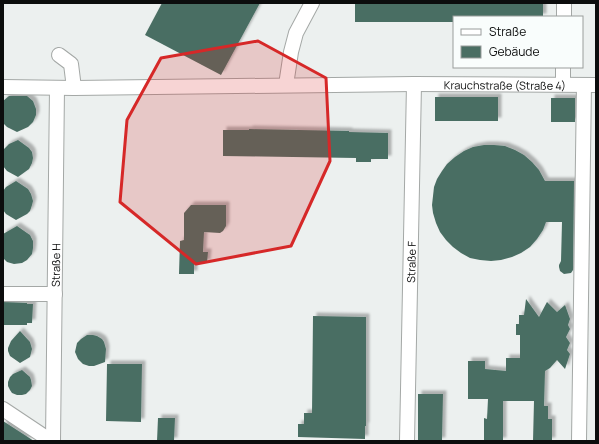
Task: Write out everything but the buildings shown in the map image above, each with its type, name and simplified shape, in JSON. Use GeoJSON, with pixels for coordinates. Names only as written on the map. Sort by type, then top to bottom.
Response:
{"type":"FeatureCollection","features":[{"type":"Feature","properties":{"kind":"street"},"geometry":{"type":"LineString","coordinates":[[286,86],[291,52],[296,33],[312,3]]}},
{"type":"Feature","properties":{"kind":"street"},"geometry":{"type":"LineString","coordinates":[[564,3],[564,16]]}},
{"type":"Feature","properties":{"kind":"street"},"geometry":{"type":"LineString","coordinates":[[59,55],[71,64],[74,88]]}},
{"type":"Feature","properties":{"kind":"street"},"geometry":{"type":"LineString","coordinates":[[563,68],[563,84]]}},
{"type":"Feature","properties":{"kind":"street","name":"Krauchstraße (Straße 4)"},"geometry":{"type":"LineString","coordinates":[[3,87],[74,88],[414,84],[590,85]]}},
{"type":"Feature","properties":{"kind":"street","name":"Straße F"},"geometry":{"type":"LineString","coordinates":[[407,441],[414,84]]}},
{"type":"Feature","properties":{"kind":"street"},"geometry":{"type":"LineString","coordinates":[[579,441],[590,85]]}},
{"type":"Feature","properties":{"kind":"street","name":"Straße H"},"geometry":{"type":"LineString","coordinates":[[52,441],[57,88]]}},
{"type":"Feature","properties":{"kind":"street"},"geometry":{"type":"LineString","coordinates":[[3,294],[55,294]]}},
{"type":"Feature","properties":{"kind":"street"},"geometry":{"type":"LineString","coordinates":[[3,409],[52,441]]}},
{"type":"Feature","properties":{"kind":"highlighted area"},"geometry":{"type":"Polygon","coordinates":[[[258,41],[326,78],[330,161],[291,246],[196,264],[120,202],[127,120],[161,58],[258,41]]]}}]}
